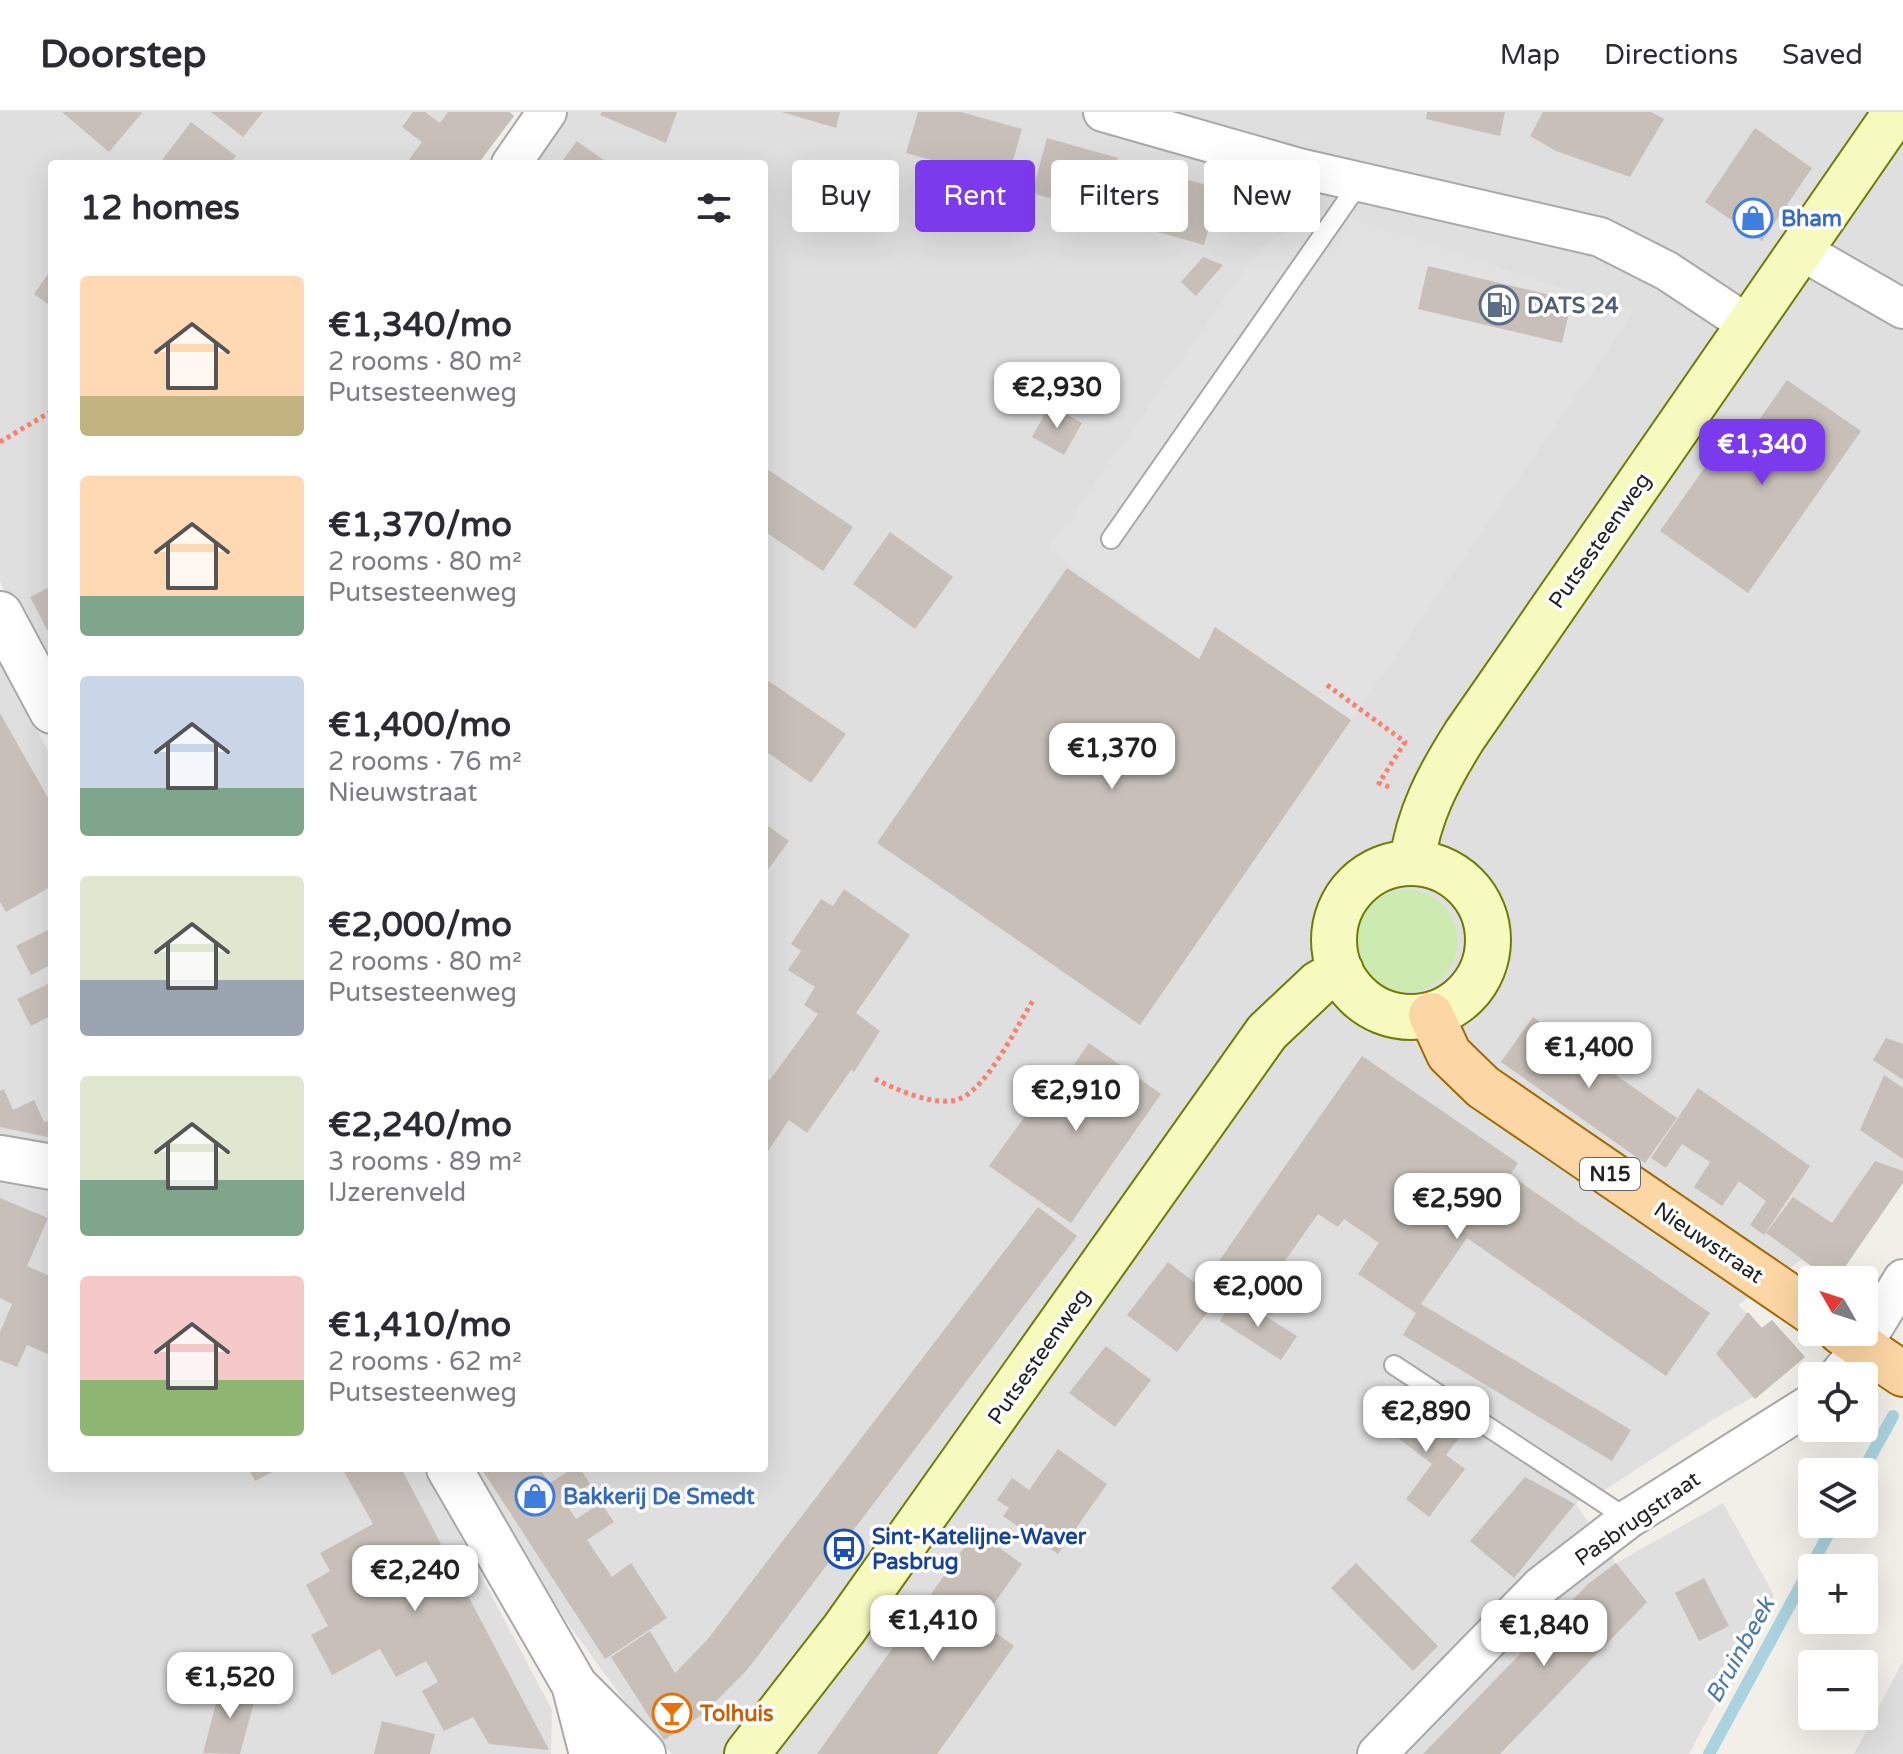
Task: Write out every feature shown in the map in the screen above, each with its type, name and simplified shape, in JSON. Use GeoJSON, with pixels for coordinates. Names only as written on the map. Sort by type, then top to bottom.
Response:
{"type":"FeatureCollection","features":[{"type":"Feature","properties":{"kind":"main road","name":"Putsesteenweg"},"geometry":{"type":"LineString","coordinates":[[1412,863],[1428,803],[1465,735],[1896,112]]}},
{"type":"Feature","properties":{"kind":"main road"},"geometry":{"type":"LineString","coordinates":[[1412,863],[1437,867],[1458,878],[1475,896],[1485,918],[1489,943],[1484,967],[1471,988],[1453,1005],[1431,1015],[1404,1017],[1377,1009],[1355,993],[1341,971],[1334,946],[1336,921],[1347,897],[1364,879],[1387,866],[1412,863]]}},
{"type":"Feature","properties":{"kind":"main road","name":"Putsesteenweg"},"geometry":{"type":"LineString","coordinates":[[747,1754],[844,1629],[1267,1032],[1319,983],[1341,971]]}},
{"type":"Feature","properties":{"kind":"main road","name":"Nieuwstraat"},"geometry":{"type":"LineString","coordinates":[[1431,1015],[1449,1054],[1483,1087],[1798,1302]]}},
{"type":"Feature","properties":{"kind":"main road"},"geometry":{"type":"LineString","coordinates":[[1847,1351],[1903,1374]]}},
{"type":"Feature","properties":{"kind":"street"},"geometry":{"type":"LineString","coordinates":[[514,160],[547,112]]}},
{"type":"Feature","properties":{"kind":"street"},"geometry":{"type":"LineString","coordinates":[[1103,112],[1360,182],[1600,237],[1667,271],[1747,324]]}},
{"type":"Feature","properties":{"kind":"street"},"geometry":{"type":"LineString","coordinates":[[1802,251],[1903,309]]}},
{"type":"Feature","properties":{"kind":"street"},"geometry":{"type":"LineString","coordinates":[[0,614],[48,700]]}},
{"type":"Feature","properties":{"kind":"street"},"geometry":{"type":"LineString","coordinates":[[0,1158],[48,1166]]}},
{"type":"Feature","properties":{"kind":"street"},"geometry":{"type":"LineString","coordinates":[[1847,1351],[1903,1279]]}},
{"type":"Feature","properties":{"kind":"street","name":"Pasbrugstraat"},"geometry":{"type":"LineString","coordinates":[[1377,1754],[1541,1586],[1628,1519],[1798,1412]]}},
{"type":"Feature","properties":{"kind":"street"},"geometry":{"type":"LineString","coordinates":[[451,1472],[575,1686],[643,1754]]}},
{"type":"Feature","properties":{"kind":"street"},"geometry":{"type":"LineString","coordinates":[[575,1686],[592,1754]]}},
{"type":"Feature","properties":{"kind":"lane"},"geometry":{"type":"LineString","coordinates":[[1111,539],[1360,182]]}},
{"type":"Feature","properties":{"kind":"lane"},"geometry":{"type":"LineString","coordinates":[[1394,1365],[1628,1519]]}},
{"type":"Feature","properties":{"kind":"path"},"geometry":{"type":"LineString","coordinates":[[0,442],[48,413]]}},
{"type":"Feature","properties":{"kind":"path"},"geometry":{"type":"LineString","coordinates":[[1327,685],[1405,742],[1379,783],[1428,803]]}},
{"type":"Feature","properties":{"kind":"path"},"geometry":{"type":"LineString","coordinates":[[875,1079],[903,1093],[947,1101],[959,1099],[984,1078],[1034,999]]}},
{"type":"Feature","properties":{"kind":"shaded area"},"geometry":{"type":"Polygon","coordinates":[[[0,112],[512,112],[478,160],[48,160],[46,672],[0,582],[0,112]]]}},
{"type":"Feature","properties":{"kind":"shaded area"},"geometry":{"type":"Polygon","coordinates":[[[569,112],[1903,112],[1903,1181],[1845,1266],[1812,1266],[1801,1260],[1738,1305],[1762,1327],[1772,1320],[1805,1357],[1755,1399],[1753,1397],[1709,1422],[1597,1495],[1591,1489],[1576,1504],[1616,1563],[1723,1503],[1774,1595],[1689,1754],[672,1754],[640,1722],[499,1529],[470,1472],[768,1472],[768,160],[535,160],[569,112]]]}},
{"type":"Feature","properties":{"kind":"shaded area"},"geometry":{"type":"Polygon","coordinates":[[[1320,210],[1634,312],[1351,720],[1215,627],[1199,659],[1049,549],[1260,248],[1285,232],[1320,232],[1320,210]]]}},
{"type":"Feature","properties":{"kind":"shaded area"},"geometry":{"type":"Polygon","coordinates":[[[0,660],[48,750],[48,1472],[426,1472],[552,1710],[551,1754],[0,1754],[0,660]]]}},
{"type":"Feature","properties":{"kind":"shaded area"},"geometry":{"type":"Polygon","coordinates":[[[1903,1661],[1903,1754],[1854,1754],[1867,1730],[1878,1730],[1878,1708],[1903,1661]]]}},
{"type":"Feature","properties":{"kind":"green space"},"geometry":{"type":"Polygon","coordinates":[[[1407,890],[1426,894],[1443,905],[1454,922],[1458,941],[1454,960],[1443,977],[1426,988],[1407,992],[1388,988],[1371,977],[1360,960],[1356,941],[1360,922],[1371,905],[1388,894],[1407,890]]]}},
{"type":"Feature","properties":{"kind":"building"},"geometry":{"type":"Polygon","coordinates":[[[62,112],[140,112],[142,113],[109,152],[62,112]]]}},
{"type":"Feature","properties":{"kind":"building"},"geometry":{"type":"Polygon","coordinates":[[[211,112],[263,112],[243,137],[211,112]]]}},
{"type":"Feature","properties":{"kind":"building"},"geometry":{"type":"Polygon","coordinates":[[[413,112],[425,112],[440,123],[448,112],[509,112],[514,116],[481,160],[409,160],[422,142],[402,127],[413,112]]]}},
{"type":"Feature","properties":{"kind":"building"},"geometry":{"type":"Polygon","coordinates":[[[602,112],[677,112],[666,143],[600,115],[602,112]]]}},
{"type":"Feature","properties":{"kind":"building"},"geometry":{"type":"Polygon","coordinates":[[[782,112],[840,112],[836,128],[782,112]]]}},
{"type":"Feature","properties":{"kind":"building"},"geometry":{"type":"Polygon","coordinates":[[[918,112],[961,112],[1022,129],[1013,160],[931,160],[906,153],[918,112]]]}},
{"type":"Feature","properties":{"kind":"building"},"geometry":{"type":"Polygon","coordinates":[[[1427,112],[1505,112],[1500,136],[1426,119],[1427,112]]]}},
{"type":"Feature","properties":{"kind":"building"},"geometry":{"type":"Polygon","coordinates":[[[1543,112],[1651,112],[1664,119],[1630,177],[1556,151],[1530,136],[1543,112]]]}},
{"type":"Feature","properties":{"kind":"building"},"geometry":{"type":"Polygon","coordinates":[[[191,122],[236,156],[233,160],[162,160],[191,122]]]}},
{"type":"Feature","properties":{"kind":"building"},"geometry":{"type":"Polygon","coordinates":[[[1755,128],[1812,168],[1762,241],[1705,202],[1755,128]]]}},
{"type":"Feature","properties":{"kind":"building"},"geometry":{"type":"Polygon","coordinates":[[[1047,138],[1118,158],[1051,160],[1051,198],[1035,194],[1035,182],[1047,138]]]}},
{"type":"Feature","properties":{"kind":"building"},"geometry":{"type":"Polygon","coordinates":[[[577,141],[603,160],[563,160],[577,141]]]}},
{"type":"Feature","properties":{"kind":"building"},"geometry":{"type":"Polygon","coordinates":[[[1188,180],[1204,184],[1204,232],[1208,232],[1204,245],[1158,232],[1188,232],[1188,180]]]}},
{"type":"Feature","properties":{"kind":"building"},"geometry":{"type":"Polygon","coordinates":[[[1203,257],[1223,265],[1196,296],[1181,282],[1203,257]]]}},
{"type":"Feature","properties":{"kind":"building"},"geometry":{"type":"Polygon","coordinates":[[[1428,266],[1572,300],[1562,343],[1418,309],[1428,266]]]}},
{"type":"Feature","properties":{"kind":"building"},"geometry":{"type":"Polygon","coordinates":[[[48,274],[48,304],[34,294],[48,274]]]}},
{"type":"Feature","properties":{"kind":"building"},"geometry":{"type":"Polygon","coordinates":[[[1787,380],[1861,431],[1748,593],[1660,531],[1710,460],[1724,470],[1787,380]]]}},
{"type":"Feature","properties":{"kind":"building"},"geometry":{"type":"Polygon","coordinates":[[[1050,405],[1082,423],[1064,455],[1032,437],[1050,405]]]}},
{"type":"Feature","properties":{"kind":"building"},"geometry":{"type":"Polygon","coordinates":[[[768,470],[853,527],[823,571],[768,534],[768,470]]]}},
{"type":"Feature","properties":{"kind":"building"},"geometry":{"type":"Polygon","coordinates":[[[890,532],[953,577],[915,629],[853,584],[890,532]]]}},
{"type":"Feature","properties":{"kind":"building"},"geometry":{"type":"Polygon","coordinates":[[[1067,568],[1199,659],[1215,627],[1351,720],[1140,1025],[877,843],[1067,568]]]}},
{"type":"Feature","properties":{"kind":"building"},"geometry":{"type":"Polygon","coordinates":[[[48,588],[48,631],[30,597],[48,588]]]}},
{"type":"Feature","properties":{"kind":"building"},"geometry":{"type":"Polygon","coordinates":[[[768,681],[846,734],[811,783],[768,753],[768,681]]]}},
{"type":"Feature","properties":{"kind":"building"},"geometry":{"type":"Polygon","coordinates":[[[0,713],[48,798],[48,888],[6,912],[0,902],[0,713]]]}},
{"type":"Feature","properties":{"kind":"building"},"geometry":{"type":"Polygon","coordinates":[[[768,826],[789,841],[768,870],[768,826]]]}},
{"type":"Feature","properties":{"kind":"building"},"geometry":{"type":"Polygon","coordinates":[[[844,889],[910,935],[856,1013],[880,1031],[854,1072],[851,1070],[807,1133],[789,1120],[768,1151],[768,1079],[818,1014],[804,1005],[815,987],[788,970],[801,951],[791,944],[821,899],[833,906],[844,889]]]}},
{"type":"Feature","properties":{"kind":"building"},"geometry":{"type":"Polygon","coordinates":[[[48,930],[48,966],[31,975],[16,946],[48,930]]]}},
{"type":"Feature","properties":{"kind":"building"},"geometry":{"type":"Polygon","coordinates":[[[48,984],[48,1017],[31,1026],[17,999],[48,984]]]}},
{"type":"Feature","properties":{"kind":"building"},"geometry":{"type":"Polygon","coordinates":[[[1533,1017],[1677,1118],[1645,1163],[1501,1062],[1533,1017]]]}},
{"type":"Feature","properties":{"kind":"building"},"geometry":{"type":"Polygon","coordinates":[[[1886,1038],[1903,1044],[1903,1080],[1873,1060],[1886,1038]]]}},
{"type":"Feature","properties":{"kind":"building"},"geometry":{"type":"Polygon","coordinates":[[[1089,1043],[1161,1094],[1071,1223],[989,1166],[1054,1076],[1062,1082],[1089,1043]]]}},
{"type":"Feature","properties":{"kind":"building"},"geometry":{"type":"Polygon","coordinates":[[[1362,1056],[1518,1163],[1510,1175],[1710,1313],[1666,1376],[1467,1238],[1421,1304],[1631,1430],[1612,1461],[1403,1335],[1416,1313],[1358,1274],[1379,1243],[1344,1219],[1338,1227],[1318,1214],[1258,1299],[1214,1268],[1362,1056]]]}},
{"type":"Feature","properties":{"kind":"building"},"geometry":{"type":"Polygon","coordinates":[[[1884,1075],[1903,1088],[1903,1159],[1860,1130],[1884,1075]]]}},
{"type":"Feature","properties":{"kind":"building"},"geometry":{"type":"Polygon","coordinates":[[[1698,1088],[1810,1166],[1764,1235],[1750,1225],[1766,1201],[1739,1181],[1722,1206],[1694,1187],[1710,1162],[1682,1144],[1666,1168],[1651,1158],[1698,1088]]]}},
{"type":"Feature","properties":{"kind":"building"},"geometry":{"type":"Polygon","coordinates":[[[4,1089],[13,1110],[34,1100],[44,1122],[48,1121],[48,1137],[0,1127],[0,1091],[4,1089]]]}},
{"type":"Feature","properties":{"kind":"building"},"geometry":{"type":"Polygon","coordinates":[[[1875,1161],[1903,1171],[1903,1183],[1846,1266],[1812,1266],[1766,1233],[1793,1197],[1832,1223],[1875,1161]]]}},
{"type":"Feature","properties":{"kind":"building"},"geometry":{"type":"Polygon","coordinates":[[[0,1198],[48,1218],[27,1266],[48,1275],[48,1354],[27,1345],[17,1367],[0,1360],[0,1332],[12,1304],[0,1298],[0,1198]]]}},
{"type":"Feature","properties":{"kind":"building"},"geometry":{"type":"Polygon","coordinates":[[[1038,1207],[1077,1236],[747,1670],[703,1714],[664,1740],[611,1657],[650,1631],[675,1673],[707,1640],[1038,1207]]]}},
{"type":"Feature","properties":{"kind":"building"},"geometry":{"type":"Polygon","coordinates":[[[1168,1262],[1217,1300],[1177,1352],[1127,1315],[1168,1262]]]}},
{"type":"Feature","properties":{"kind":"building"},"geometry":{"type":"Polygon","coordinates":[[[1235,1297],[1297,1336],[1281,1360],[1220,1321],[1235,1297]]]}},
{"type":"Feature","properties":{"kind":"building"},"geometry":{"type":"Polygon","coordinates":[[[1748,1312],[1762,1328],[1772,1320],[1805,1357],[1755,1399],[1716,1354],[1748,1312]]]}},
{"type":"Feature","properties":{"kind":"building"},"geometry":{"type":"Polygon","coordinates":[[[1106,1346],[1151,1380],[1115,1427],[1069,1393],[1106,1346]]]}},
{"type":"Feature","properties":{"kind":"building"},"geometry":{"type":"Polygon","coordinates":[[[1402,1397],[1458,1439],[1446,1455],[1465,1469],[1429,1517],[1406,1499],[1432,1464],[1381,1425],[1402,1397]]]}},
{"type":"Feature","properties":{"kind":"building"},"geometry":{"type":"Polygon","coordinates":[[[1058,1449],[1107,1484],[1058,1554],[1003,1516],[1009,1508],[997,1500],[1012,1478],[1029,1490],[1058,1449]]]}},
{"type":"Feature","properties":{"kind":"building"},"geometry":{"type":"Polygon","coordinates":[[[250,1472],[272,1472],[255,1481],[250,1472]]]}},
{"type":"Feature","properties":{"kind":"building"},"geometry":{"type":"Polygon","coordinates":[[[344,1472],[403,1472],[549,1750],[489,1744],[473,1717],[444,1731],[422,1691],[438,1682],[426,1661],[396,1677],[380,1649],[332,1675],[311,1635],[328,1626],[306,1585],[330,1571],[320,1553],[373,1524],[344,1472]]]}},
{"type":"Feature","properties":{"kind":"building"},"geometry":{"type":"Polygon","coordinates":[[[484,1472],[542,1472],[550,1483],[567,1472],[582,1472],[590,1484],[564,1501],[576,1519],[601,1503],[614,1522],[587,1540],[612,1577],[631,1563],[667,1618],[605,1659],[484,1472]]]}},
{"type":"Feature","properties":{"kind":"building"},"geometry":{"type":"Polygon","coordinates":[[[1525,1477],[1575,1504],[1514,1578],[1470,1541],[1525,1477]]]}},
{"type":"Feature","properties":{"kind":"building"},"geometry":{"type":"Polygon","coordinates":[[[976,1531],[1022,1564],[981,1622],[1014,1646],[937,1754],[817,1754],[976,1531]]]}},
{"type":"Feature","properties":{"kind":"building"},"geometry":{"type":"Polygon","coordinates":[[[1356,1563],[1438,1646],[1413,1671],[1331,1588],[1356,1563]]]}},
{"type":"Feature","properties":{"kind":"building"},"geometry":{"type":"Polygon","coordinates":[[[1616,1563],[1647,1602],[1500,1754],[1423,1754],[1588,1584],[1616,1563]]]}},
{"type":"Feature","properties":{"kind":"building"},"geometry":{"type":"Polygon","coordinates":[[[1704,1578],[1729,1626],[1699,1641],[1675,1593],[1704,1578]]]}},
{"type":"Feature","properties":{"kind":"building"},"geometry":{"type":"Polygon","coordinates":[[[222,1681],[257,1691],[240,1754],[203,1753],[222,1681]]]}},
{"type":"Feature","properties":{"kind":"building"},"geometry":{"type":"Polygon","coordinates":[[[382,1721],[435,1734],[430,1754],[374,1754],[382,1721]]]}},
{"type":"Feature","properties":{"kind":"waterway","name":"Bruinbeek"},"geometry":{"type":"LineString","coordinates":[[1870,1458],[1893,1416]]}},
{"type":"Feature","properties":{"kind":"waterway","name":"Bruinbeek"},"geometry":{"type":"LineString","coordinates":[[1709,1754],[1826,1538]]}},
{"type":"Feature","properties":{"kind":"place","name":"Bham"},"geometry":{"type":"Point","coordinates":[1753,218]}},
{"type":"Feature","properties":{"kind":"place","name":"DATS 24"},"geometry":{"type":"Point","coordinates":[1499,305]}},
{"type":"Feature","properties":{"kind":"place","name":"Bakkerij De Smedt"},"geometry":{"type":"Point","coordinates":[535,1496]}},
{"type":"Feature","properties":{"kind":"place","name":"Sint-Katelijne-Waver Pasbrug"},"geometry":{"type":"Point","coordinates":[844,1549]}},
{"type":"Feature","properties":{"kind":"place","name":"Tolhuis"},"geometry":{"type":"Point","coordinates":[672,1713]}}]}
